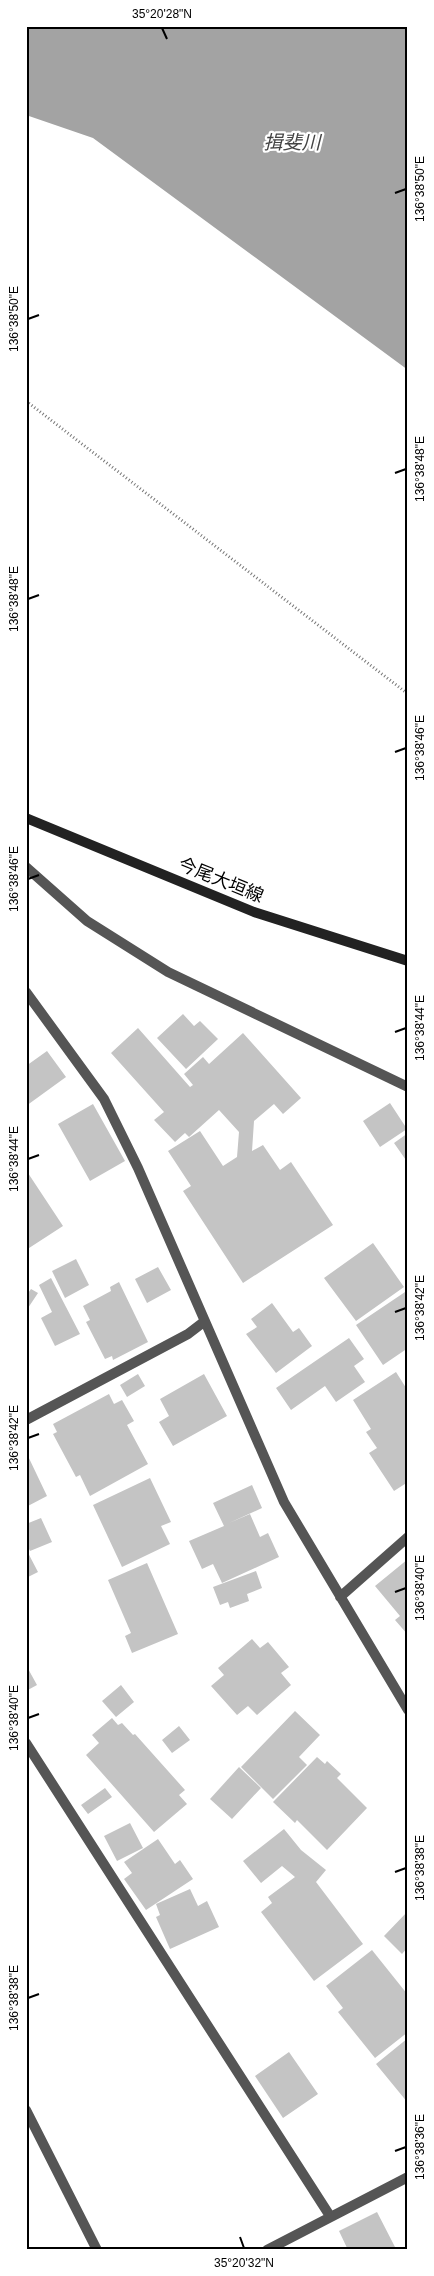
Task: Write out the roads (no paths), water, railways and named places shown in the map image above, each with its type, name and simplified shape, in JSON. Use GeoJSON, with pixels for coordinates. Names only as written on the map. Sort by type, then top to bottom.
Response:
{"type":"FeatureCollection","features":[{"type":"Feature","properties":{"kind":"main road","name":"今尾大垣線"},"geometry":{"type":"LineString","coordinates":[[26,818],[254,912],[408,961]]}},
{"type":"Feature","properties":{"kind":"street"},"geometry":{"type":"LineString","coordinates":[[26,867],[87,921],[168,972],[408,1087]]}},
{"type":"Feature","properties":{"kind":"street"},"geometry":{"type":"LineString","coordinates":[[26,992],[104,1098],[138,1168],[284,1502],[408,1710]]}},
{"type":"Feature","properties":{"kind":"street"},"geometry":{"type":"LineString","coordinates":[[26,1420],[188,1334],[205,1321]]}},
{"type":"Feature","properties":{"kind":"street"},"geometry":{"type":"LineString","coordinates":[[340,1597],[408,1537]]}},
{"type":"Feature","properties":{"kind":"street"},"geometry":{"type":"LineString","coordinates":[[26,1743],[330,2216]]}},
{"type":"Feature","properties":{"kind":"street"},"geometry":{"type":"LineString","coordinates":[[26,2110],[97,2250]]}},
{"type":"Feature","properties":{"kind":"street"},"geometry":{"type":"LineString","coordinates":[[268,2249],[408,2177]]}},
{"type":"Feature","properties":{"kind":"water","name":"揖斐川"},"geometry":{"type":"Polygon","coordinates":[[[26,26],[408,26],[408,370],[93,138],[26,115],[26,26]]]}}]}
